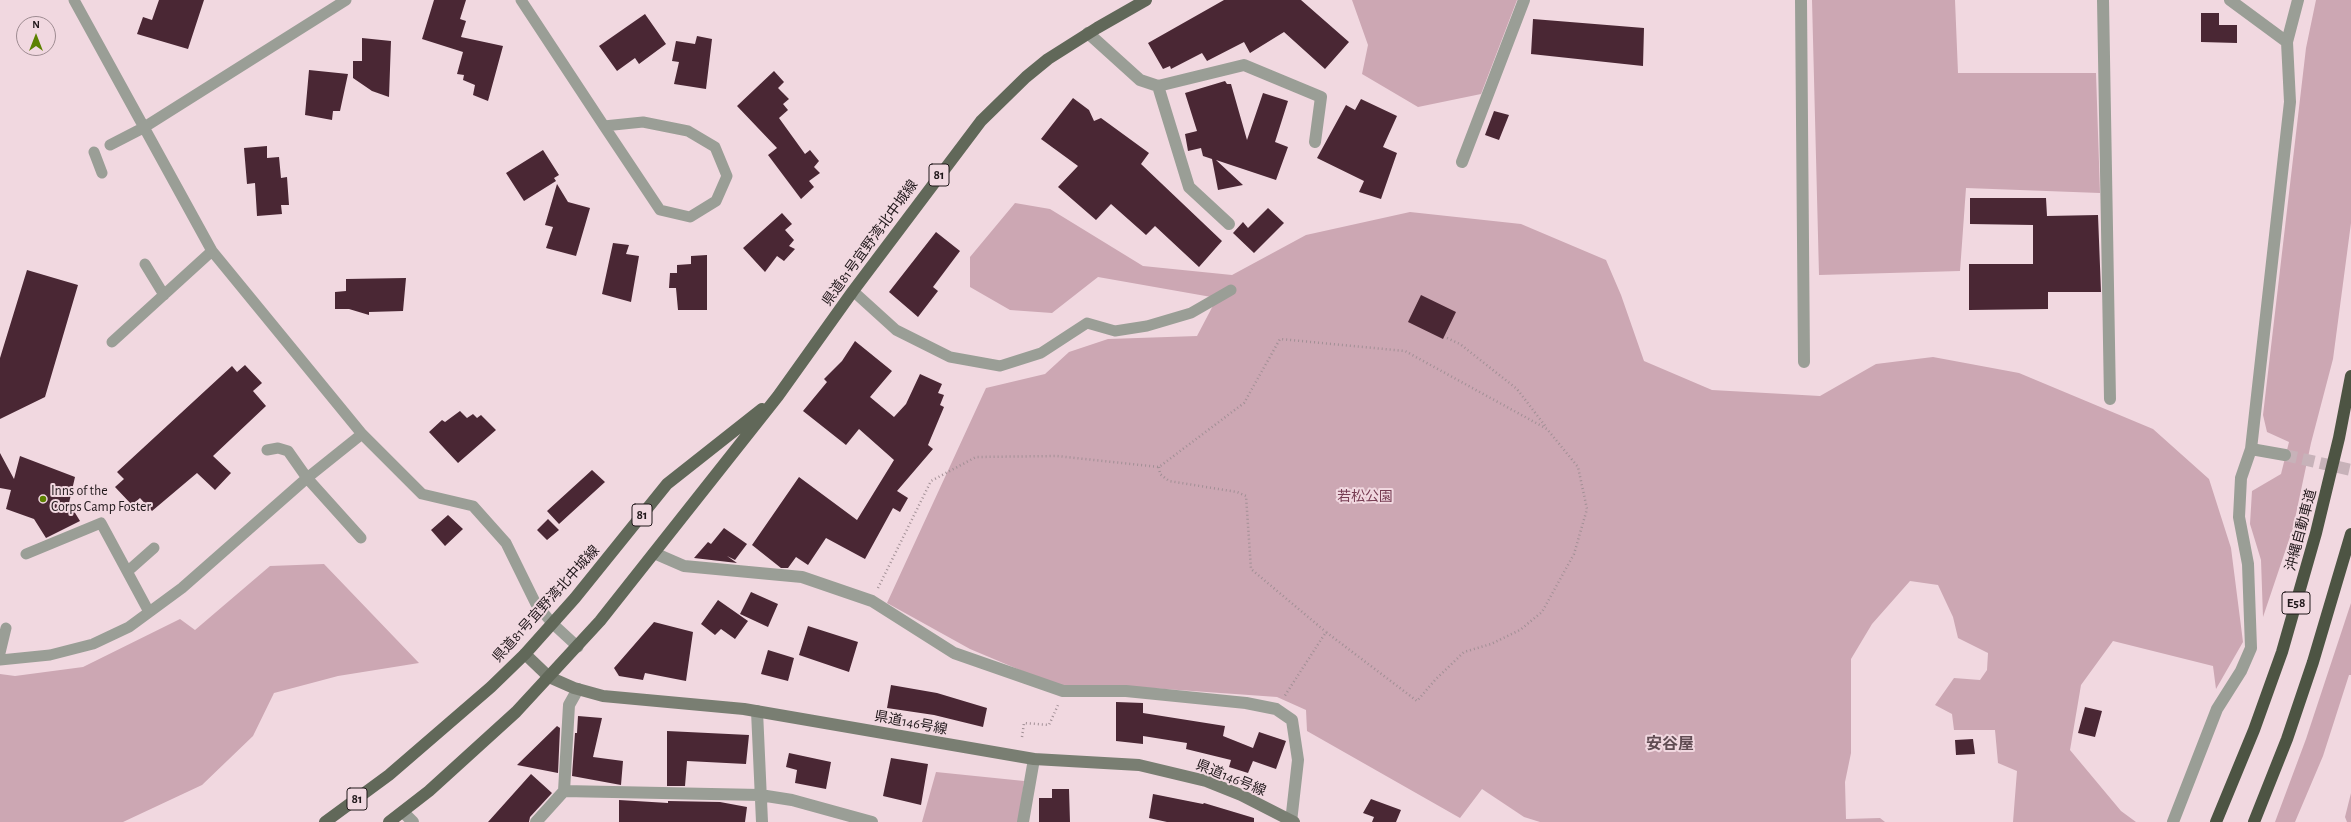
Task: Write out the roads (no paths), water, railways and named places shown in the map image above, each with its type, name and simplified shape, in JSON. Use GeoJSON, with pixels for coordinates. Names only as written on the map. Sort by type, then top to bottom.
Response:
{"type":"FeatureCollection","features":[{"type":"Feature","properties":{"kind":"highway","name":"沖縄自動車道"},"geometry":{"type":"LineString","coordinates":[[2216,822],[2254,730],[2282,652],[2316,533],[2339,438],[2351,376]]}},
{"type":"Feature","properties":{"kind":"highway","name":"E58"},"geometry":{"type":"LineString","coordinates":[[2254,822],[2292,725],[2351,534]]}},
{"type":"Feature","properties":{"kind":"main road","name":"県道81号宜野湾北中城線"},"geometry":{"type":"LineString","coordinates":[[389,822],[429,791],[516,712],[578,647],[778,396],[853,291],[981,121],[1026,77],[1048,59],[1088,33],[1146,0]]}},
{"type":"Feature","properties":{"kind":"main road","name":"県道81号宜野湾北中城線"},"geometry":{"type":"LineString","coordinates":[[325,822],[389,775],[491,687],[525,654],[575,598],[667,484],[778,396]]}},
{"type":"Feature","properties":{"kind":"main road","name":"県道146号線"},"geometry":{"type":"LineString","coordinates":[[525,654],[549,677],[578,689],[603,696],[685,702],[757,711],[1034,759],[1138,765],[1206,781],[1241,795],[1292,822]]}},
{"type":"Feature","properties":{"kind":"street"},"geometry":{"type":"LineString","coordinates":[[1462,162],[1524,0]]}},
{"type":"Feature","properties":{"kind":"street"},"geometry":{"type":"LineString","coordinates":[[1801,0],[1804,362]]}},
{"type":"Feature","properties":{"kind":"street"},"geometry":{"type":"LineString","coordinates":[[2103,0],[2110,399]]}},
{"type":"Feature","properties":{"kind":"street"},"geometry":{"type":"LineString","coordinates":[[2230,0],[2287,42]]}},
{"type":"Feature","properties":{"kind":"street"},"geometry":{"type":"LineString","coordinates":[[2173,822],[2217,709],[2242,671],[2251,648],[2248,564],[2239,517],[2242,478],[2251,450],[2290,102],[2287,42],[2298,0]]}},
{"type":"Feature","properties":{"kind":"street"},"geometry":{"type":"LineString","coordinates":[[1088,33],[1140,80],[1158,86],[1244,64],[1322,97],[1315,142]]}},
{"type":"Feature","properties":{"kind":"street"},"geometry":{"type":"LineString","coordinates":[[1158,86],[1189,187],[1229,224]]}},
{"type":"Feature","properties":{"kind":"street"},"geometry":{"type":"LineString","coordinates":[[2251,450],[2285,455]]}},
{"type":"Feature","properties":{"kind":"street"},"geometry":{"type":"LineString","coordinates":[[654,553],[684,566],[802,577],[872,601],[954,653],[1063,691],[1126,691],[1246,703],[1276,709],[1292,720],[1298,760],[1292,822]]}},
{"type":"Feature","properties":{"kind":"street"},"geometry":{"type":"LineString","coordinates":[[536,822],[564,791],[569,705],[578,689]]}},
{"type":"Feature","properties":{"kind":"street"},"geometry":{"type":"LineString","coordinates":[[757,711],[762,822]]}},
{"type":"Feature","properties":{"kind":"street"},"geometry":{"type":"LineString","coordinates":[[1023,822],[1034,759]]}},
{"type":"Feature","properties":{"kind":"street"},"geometry":{"type":"LineString","coordinates":[[564,791],[760,795],[792,800],[872,822]]}},
{"type":"Feature","properties":{"kind":"street"},"geometry":{"type":"LineString","coordinates":[[403,812],[413,822]]}},
{"type":"Feature","properties":{"kind":"lane"},"geometry":{"type":"LineString","coordinates":[[74,0],[143,128],[212,251],[362,434],[422,494],[473,506],[506,543],[536,604],[552,623],[578,647]]}},
{"type":"Feature","properties":{"kind":"lane"},"geometry":{"type":"LineString","coordinates":[[110,145],[143,128],[346,0]]}},
{"type":"Feature","properties":{"kind":"lane"},"geometry":{"type":"LineString","coordinates":[[521,0],[604,126],[660,210],[690,217],[716,201],[727,176],[715,147],[688,131],[643,122],[604,126]]}},
{"type":"Feature","properties":{"kind":"lane"},"geometry":{"type":"LineString","coordinates":[[94,152],[102,173]]}},
{"type":"Feature","properties":{"kind":"lane"},"geometry":{"type":"LineString","coordinates":[[112,342],[212,251]]}},
{"type":"Feature","properties":{"kind":"lane"},"geometry":{"type":"LineString","coordinates":[[145,264],[164,295]]}},
{"type":"Feature","properties":{"kind":"lane"},"geometry":{"type":"LineString","coordinates":[[853,291],[896,330],[950,357],[1000,366],[1041,353],[1087,323],[1115,331],[1147,326],[1191,312],[1231,290]]}},
{"type":"Feature","properties":{"kind":"lane"},"geometry":{"type":"LineString","coordinates":[[0,660],[50,655],[93,644],[129,627],[182,588],[306,478],[362,434]]}},
{"type":"Feature","properties":{"kind":"lane"},"geometry":{"type":"LineString","coordinates":[[267,450],[278,448],[288,451],[306,478],[361,538]]}},
{"type":"Feature","properties":{"kind":"lane"},"geometry":{"type":"LineString","coordinates":[[26,554],[101,522],[149,612]]}},
{"type":"Feature","properties":{"kind":"lane"},"geometry":{"type":"LineString","coordinates":[[128,571],[154,548]]}},
{"type":"Feature","properties":{"kind":"lane"},"geometry":{"type":"LineString","coordinates":[[0,653],[6,628]]}},
{"type":"Feature","properties":{"kind":"tunnel"},"geometry":{"type":"LineString","coordinates":[[2285,455],[2351,470]]}},
{"type":"Feature","properties":{"kind":"place","name":"Inns of the Corps Camp Foster"},"geometry":{"type":"Point","coordinates":[43,499]}},
{"type":"Feature","properties":{"kind":"district","name":"安谷屋"},"geometry":{"type":"Point","coordinates":[1670,744]}},
{"type":"Feature","properties":{"kind":"park label","name":"若松公園"},"geometry":{"type":"Point","coordinates":[1365,497]}}]}
